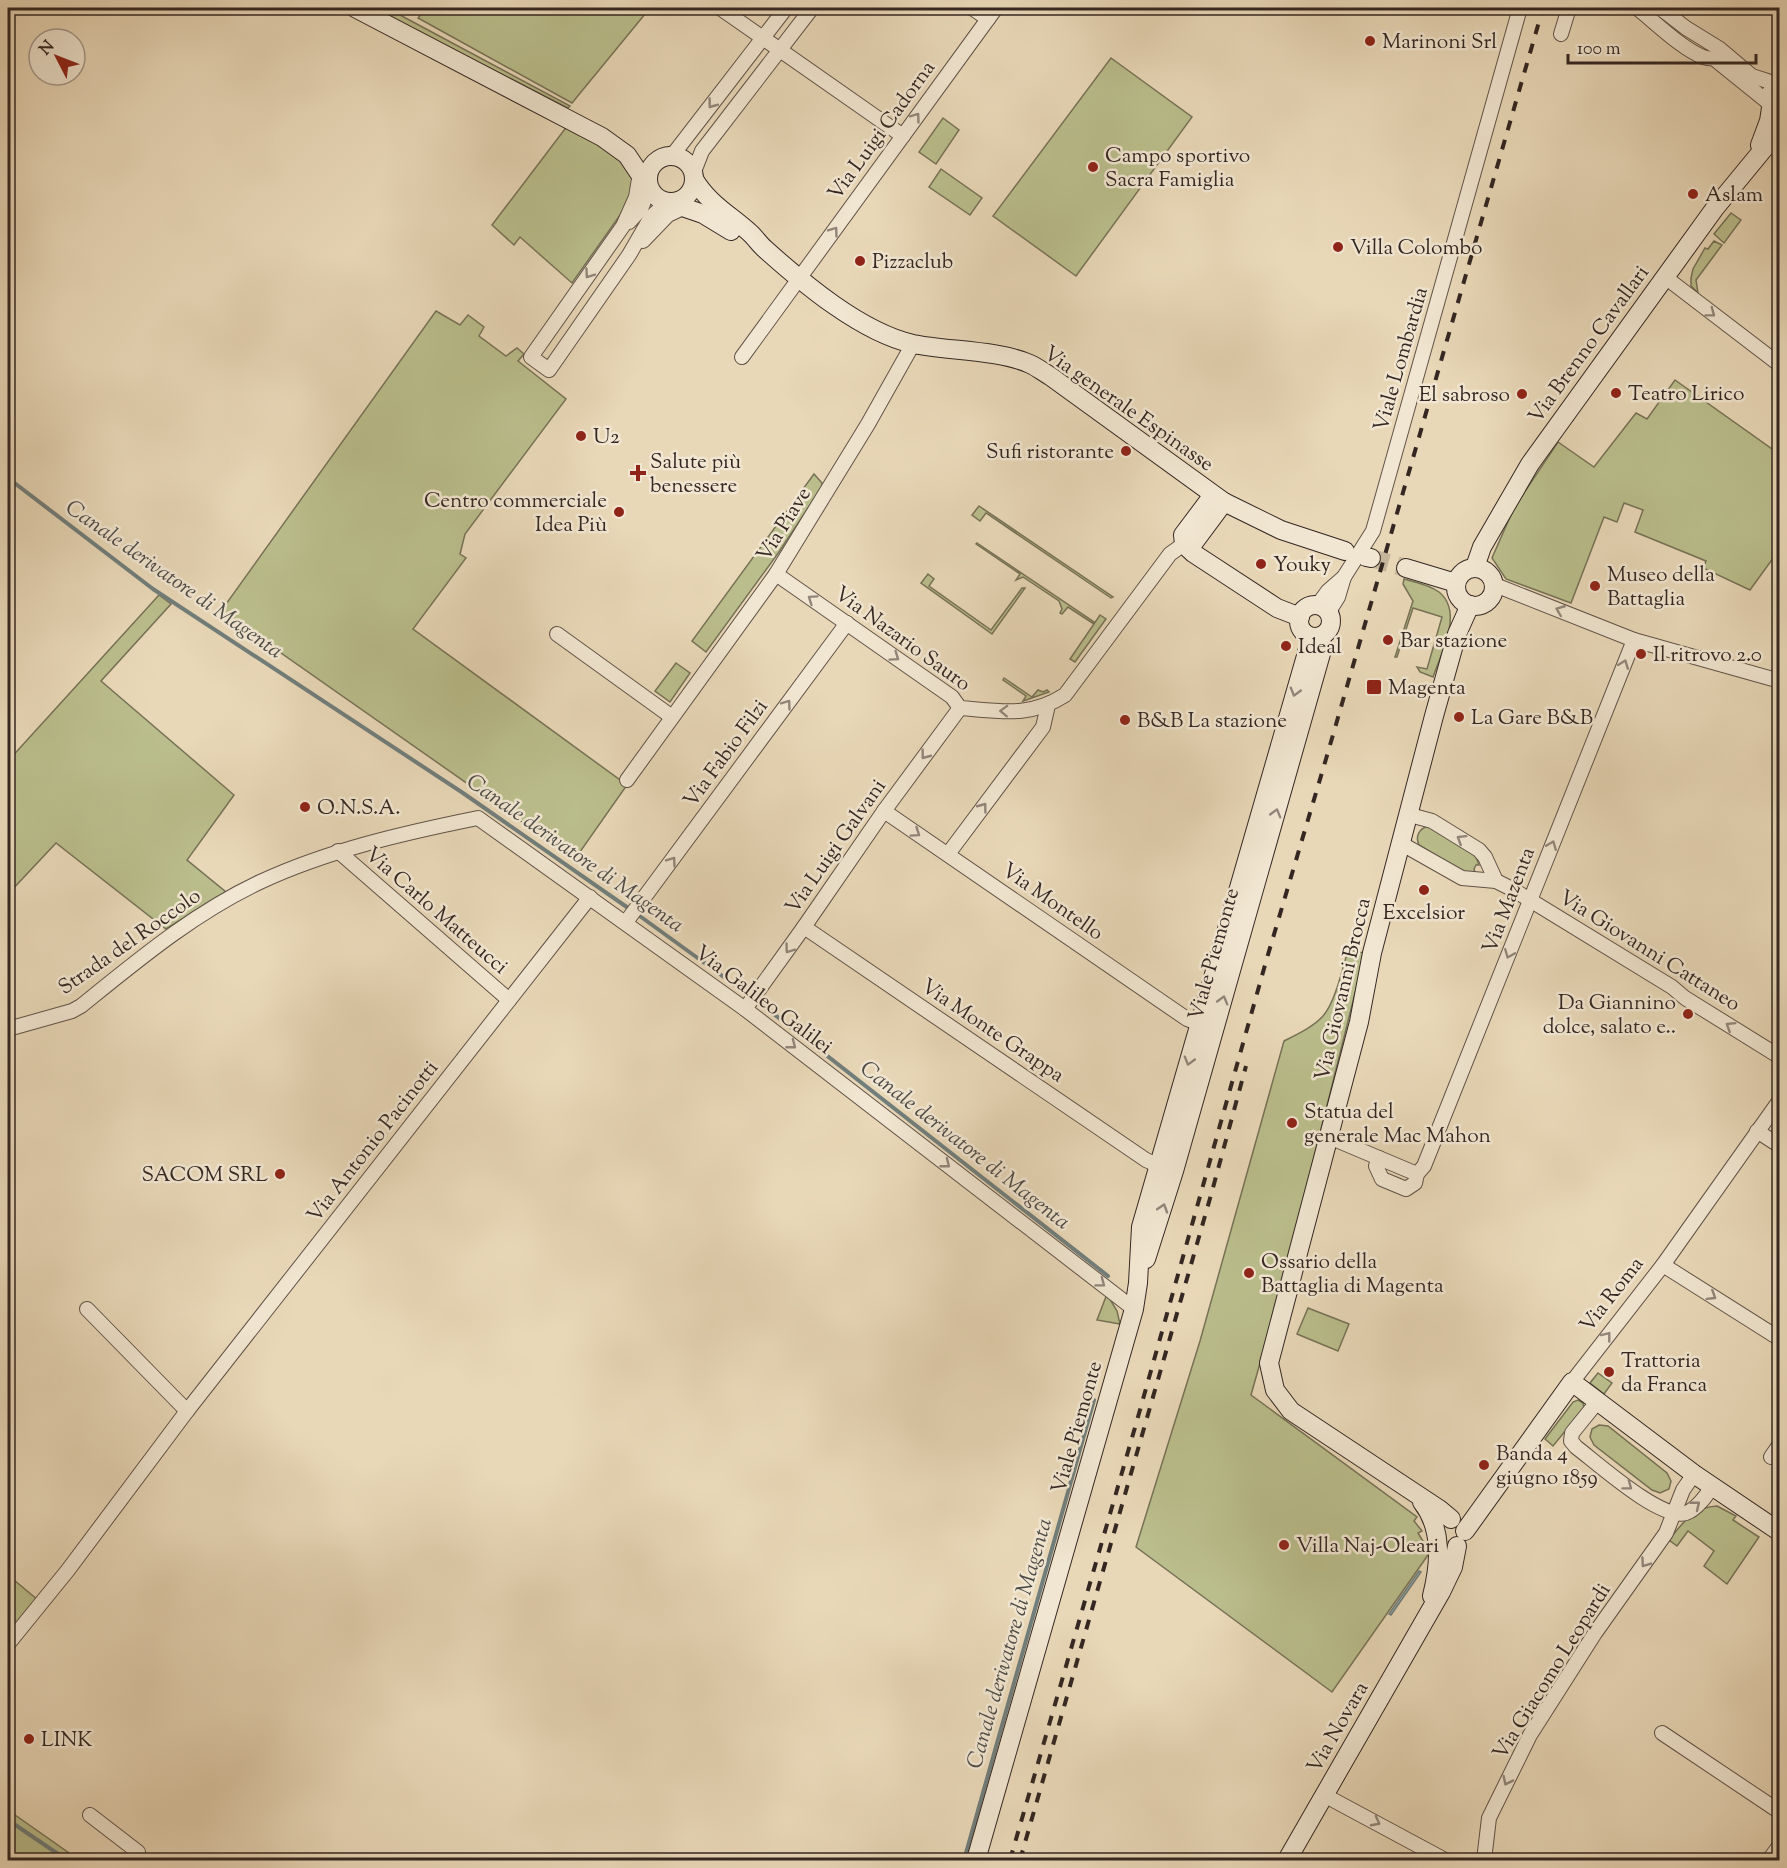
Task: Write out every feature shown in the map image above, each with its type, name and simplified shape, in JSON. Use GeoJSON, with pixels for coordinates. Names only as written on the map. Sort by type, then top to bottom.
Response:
{"type":"FeatureCollection","features":[{"type":"Feature","properties":{"kind":"street","name":"Via generale Espinasse"},"geometry":{"type":"LineString","coordinates":[[355,8],[602,137],[642,152],[685,160],[693,172],[694,179],[712,203],[800,278],[858,321],[887,336],[914,344],[1001,357],[1029,364],[1050,376],[1219,498],[1281,530],[1345,551]]}},
{"type":"Feature","properties":{"kind":"street"},"geometry":{"type":"LineString","coordinates":[[720,8],[903,136]]}},
{"type":"Feature","properties":{"kind":"street"},"geometry":{"type":"LineString","coordinates":[[786,8],[675,152],[652,165],[623,226],[531,357],[549,370],[629,255],[651,217],[662,207],[678,205],[685,198],[693,186],[695,169],[702,151],[812,8]]}},
{"type":"Feature","properties":{"kind":"street"},"geometry":{"type":"LineString","coordinates":[[972,8],[992,13]]}},
{"type":"Feature","properties":{"kind":"street","name":"Viale Lombardia"},"geometry":{"type":"LineString","coordinates":[[1323,609],[1338,597],[1344,577],[1373,531],[1520,8]]}},
{"type":"Feature","properties":{"kind":"street"},"geometry":{"type":"LineString","coordinates":[[1561,34],[1569,8]]}},
{"type":"Feature","properties":{"kind":"street"},"geometry":{"type":"LineString","coordinates":[[1637,8],[1703,57],[1721,57],[1740,65]]}},
{"type":"Feature","properties":{"kind":"street"},"geometry":{"type":"LineString","coordinates":[[1660,8],[1686,28],[1720,49],[1752,76],[1779,86]]}},
{"type":"Feature","properties":{"kind":"street","name":"Via Luigi Cadorna"},"geometry":{"type":"LineString","coordinates":[[742,357],[992,13]]}},
{"type":"Feature","properties":{"kind":"street"},"geometry":{"type":"LineString","coordinates":[[1686,28],[1713,58],[1773,109]]}},
{"type":"Feature","properties":{"kind":"street"},"geometry":{"type":"LineString","coordinates":[[726,86],[742,98]]}},
{"type":"Feature","properties":{"kind":"street","name":"Via Brenno Cavallari"},"geometry":{"type":"LineString","coordinates":[[1755,158],[1773,109],[1772,93],[1779,86]]}},
{"type":"Feature","properties":{"kind":"street","name":"Via Brenno Cavallari"},"geometry":{"type":"LineString","coordinates":[[1475,567],[1482,547],[1530,464],[1665,277],[1779,129]]}},
{"type":"Feature","properties":{"kind":"street","name":"Via generale Espinasse"},"geometry":{"type":"LineString","coordinates":[[602,137],[627,155],[658,199],[703,214],[750,243],[762,247]]}},
{"type":"Feature","properties":{"kind":"street"},"geometry":{"type":"LineString","coordinates":[[1665,277],[1779,364]]}},
{"type":"Feature","properties":{"kind":"street"},"geometry":{"type":"LineString","coordinates":[[573,298],[591,309]]}},
{"type":"Feature","properties":{"kind":"street","name":"Via Piave"},"geometry":{"type":"LineString","coordinates":[[627,780],[777,574],[914,344]]}},
{"type":"Feature","properties":{"kind":"street"},"geometry":{"type":"LineString","coordinates":[[948,854],[1043,727],[1048,705],[1065,694],[1170,554],[1187,547],[1219,498]]}},
{"type":"Feature","properties":{"kind":"street"},"geometry":{"type":"LineString","coordinates":[[1187,547],[1277,608],[1300,617]]}},
{"type":"Feature","properties":{"kind":"street"},"geometry":{"type":"LineString","coordinates":[[1475,567],[1489,573],[1495,585],[1494,592],[1487,602],[1481,605],[1470,605],[1459,597],[1456,583],[1462,573],[1468,568],[1475,567]]}},
{"type":"Feature","properties":{"kind":"street"},"geometry":{"type":"LineString","coordinates":[[1406,568],[1456,583]]}},
{"type":"Feature","properties":{"kind":"street","name":"Via Nazario Sauro"},"geometry":{"type":"LineString","coordinates":[[777,574],[952,697],[960,708],[1023,711],[1048,705]]}},
{"type":"Feature","properties":{"kind":"street"},"geometry":{"type":"LineString","coordinates":[[1495,585],[1634,640],[1779,681]]}},
{"type":"Feature","properties":{"kind":"street","name":"Via Giovanni Brocca"},"geometry":{"type":"LineString","coordinates":[[1455,1529],[1430,1513],[1415,1494],[1292,1411],[1275,1390],[1269,1363],[1359,1022],[1372,953],[1410,815],[1442,685],[1457,634],[1470,605]]}},
{"type":"Feature","properties":{"kind":"street"},"geometry":{"type":"LineString","coordinates":[[1308,607],[1323,609],[1330,626],[1314,636],[1301,628],[1300,617],[1308,607]]}},
{"type":"Feature","properties":{"kind":"street","name":"Via Fabio Filzi"},"geometry":{"type":"LineString","coordinates":[[631,916],[847,623]]}},
{"type":"Feature","properties":{"kind":"street"},"geometry":{"type":"LineString","coordinates":[[557,634],[672,717]]}},
{"type":"Feature","properties":{"kind":"street","name":"Viale Piemonte"},"geometry":{"type":"LineString","coordinates":[[976,1860],[1134,1309],[1138,1283],[1166,1169],[1207,1026],[1322,650],[1314,636]]}},
{"type":"Feature","properties":{"kind":"street","name":"Via Mazenta"},"geometry":{"type":"LineString","coordinates":[[1329,1137],[1378,1158],[1376,1166],[1382,1179],[1406,1189],[1415,1183],[1417,1174],[1424,1166],[1443,1120],[1634,640]]}},
{"type":"Feature","properties":{"kind":"street","name":"Via Luigi Galvani"},"geometry":{"type":"LineString","coordinates":[[750,1002],[884,811],[960,708]]}},
{"type":"Feature","properties":{"kind":"street","name":"Via Montello"},"geometry":{"type":"LineString","coordinates":[[884,811],[1186,1019],[1207,1026]]}},
{"type":"Feature","properties":{"kind":"street"},"geometry":{"type":"LineString","coordinates":[[1410,815],[1432,821],[1479,850],[1485,857],[1496,881]]}},
{"type":"Feature","properties":{"kind":"street","name":"Via Galileo Galilei"},"geometry":{"type":"LineString","coordinates":[[478,818],[590,897],[631,916],[750,1002],[1134,1309]]}},
{"type":"Feature","properties":{"kind":"street","name":"Strada del Roccolo"},"geometry":{"type":"LineString","coordinates":[[8,1029],[72,1011],[81,1006],[169,936],[215,906],[260,882],[338,851],[478,818]]}},
{"type":"Feature","properties":{"kind":"street","name":"Via Giovanni Cattaneo"},"geometry":{"type":"LineString","coordinates":[[1402,844],[1462,878],[1496,881],[1530,900],[1672,987],[1685,998],[1779,1057]]}},
{"type":"Feature","properties":{"kind":"street","name":"Via Carlo Matteucci"},"geometry":{"type":"LineString","coordinates":[[338,851],[509,1000]]}},
{"type":"Feature","properties":{"kind":"street","name":"Via Antonio Pacinotti"},"geometry":{"type":"LineString","coordinates":[[8,1644],[68,1570],[187,1411],[590,897]]}},
{"type":"Feature","properties":{"kind":"street","name":"Via Monte Grappa"},"geometry":{"type":"LineString","coordinates":[[804,927],[1166,1169]]}},
{"type":"Feature","properties":{"kind":"street","name":"Via Roma"},"geometry":{"type":"LineString","coordinates":[[1455,1529],[1663,1265],[1779,1100]]}},
{"type":"Feature","properties":{"kind":"street"},"geometry":{"type":"LineString","coordinates":[[1757,1131],[1779,1146]]}},
{"type":"Feature","properties":{"kind":"street"},"geometry":{"type":"LineString","coordinates":[[1663,1265],[1779,1339]]}},
{"type":"Feature","properties":{"kind":"street"},"geometry":{"type":"LineString","coordinates":[[87,1309],[187,1411]]}},
{"type":"Feature","properties":{"kind":"street"},"geometry":{"type":"LineString","coordinates":[[1572,1382],[1694,1474],[1779,1532]]}},
{"type":"Feature","properties":{"kind":"street"},"geometry":{"type":"LineString","coordinates":[[1598,1401],[1572,1433],[1571,1441],[1650,1503],[1674,1513],[1685,1513],[1697,1505],[1712,1487]]}},
{"type":"Feature","properties":{"kind":"street"},"geometry":{"type":"LineString","coordinates":[[1771,1457],[1779,1444]]}},
{"type":"Feature","properties":{"kind":"street","name":"Via Giacomo Leopardi"},"geometry":{"type":"LineString","coordinates":[[1484,1860],[1489,1818],[1530,1735],[1595,1633],[1666,1533],[1683,1490],[1694,1474]]}},
{"type":"Feature","properties":{"kind":"street","name":"Via Novara"},"geometry":{"type":"LineString","coordinates":[[1287,1860],[1426,1616],[1438,1566],[1455,1529]]}},
{"type":"Feature","properties":{"kind":"street"},"geometry":{"type":"LineString","coordinates":[[1662,1733],[1779,1812]]}},
{"type":"Feature","properties":{"kind":"street"},"geometry":{"type":"LineString","coordinates":[[1324,1795],[1445,1860]]}},
{"type":"Feature","properties":{"kind":"street"},"geometry":{"type":"LineString","coordinates":[[90,1815],[138,1852],[132,1860]]}},
{"type":"Feature","properties":{"kind":"street"},"geometry":{"type":"LineString","coordinates":[[1769,1860],[1779,1845]]}},
{"type":"Feature","properties":{"kind":"green space"},"geometry":{"type":"Polygon","coordinates":[[[377,8],[387,8],[570,106],[568,108],[377,8]]]}},
{"type":"Feature","properties":{"kind":"green space"},"geometry":{"type":"Polygon","coordinates":[[[426,8],[650,8],[572,103],[418,18],[426,8]]]}},
{"type":"Feature","properties":{"kind":"green space","name":"Campo sportivo Sacra Famiglia"},"geometry":{"type":"Polygon","coordinates":[[[1111,58],[1192,117],[1076,276],[993,216],[1111,58]]]}},
{"type":"Feature","properties":{"kind":"green space"},"geometry":{"type":"Polygon","coordinates":[[[943,118],[959,130],[936,164],[919,152],[943,118]]]}},
{"type":"Feature","properties":{"kind":"green space"},"geometry":{"type":"Polygon","coordinates":[[[568,125],[615,150],[633,176],[630,201],[572,283],[520,237],[514,245],[492,225],[568,125]]]}},
{"type":"Feature","properties":{"kind":"green space"},"geometry":{"type":"Polygon","coordinates":[[[941,169],[982,198],[970,215],[929,187],[941,169]]]}},
{"type":"Feature","properties":{"kind":"green space"},"geometry":{"type":"Polygon","coordinates":[[[1731,213],[1741,220],[1724,243],[1714,234],[1731,213]]]}},
{"type":"Feature","properties":{"kind":"green space"},"geometry":{"type":"Polygon","coordinates":[[[1714,241],[1722,245],[1696,280],[1698,293],[1691,286],[1693,269],[1705,248],[1708,249],[1714,241]]]}},
{"type":"Feature","properties":{"kind":"green space"},"geometry":{"type":"Polygon","coordinates":[[[436,311],[460,325],[468,315],[484,327],[479,336],[506,356],[517,348],[524,354],[518,361],[566,399],[465,534],[460,554],[466,558],[413,629],[627,785],[575,859],[221,611],[436,311]]]}},
{"type":"Feature","properties":{"kind":"green space"},"geometry":{"type":"Polygon","coordinates":[[[1675,380],[1779,454],[1779,550],[1750,590],[1703,568],[1706,561],[1635,532],[1643,510],[1624,503],[1617,522],[1604,517],[1571,603],[1506,579],[1492,558],[1514,508],[1558,442],[1594,467],[1636,413],[1647,419],[1675,380]]]}},
{"type":"Feature","properties":{"kind":"green space"},"geometry":{"type":"Polygon","coordinates":[[[814,474],[822,483],[822,487],[779,552],[706,652],[692,641],[814,474]]]}},
{"type":"Feature","properties":{"kind":"green space"},"geometry":{"type":"Polygon","coordinates":[[[979,506],[1113,597],[1111,598],[986,513],[980,521],[972,515],[979,506]]]}},
{"type":"Feature","properties":{"kind":"green space"},"geometry":{"type":"Polygon","coordinates":[[[977,543],[1094,624],[1068,607],[1062,614],[1060,613],[1062,609],[1059,601],[1023,577],[1016,580],[1020,574],[977,543]]]}},
{"type":"Feature","properties":{"kind":"green space"},"geometry":{"type":"Polygon","coordinates":[[[928,574],[934,579],[929,586],[991,630],[1022,588],[1025,588],[992,634],[921,583],[928,574]]]}},
{"type":"Feature","properties":{"kind":"green space"},"geometry":{"type":"Polygon","coordinates":[[[1404,579],[1439,592],[1446,600],[1450,610],[1445,645],[1433,677],[1420,672],[1417,667],[1427,669],[1442,617],[1413,608],[1397,657],[1395,657],[1413,601],[1403,584],[1404,579]]]}},
{"type":"Feature","properties":{"kind":"green space"},"geometry":{"type":"Polygon","coordinates":[[[159,595],[171,604],[101,681],[234,795],[187,860],[226,892],[166,929],[56,843],[8,894],[8,761],[159,595]]]}},
{"type":"Feature","properties":{"kind":"green space"},"geometry":{"type":"Polygon","coordinates":[[[1100,615],[1106,619],[1075,662],[1070,659],[1100,615]]]}},
{"type":"Feature","properties":{"kind":"green space"},"geometry":{"type":"Polygon","coordinates":[[[676,663],[690,673],[670,702],[655,691],[676,663]]]}},
{"type":"Feature","properties":{"kind":"green space"},"geometry":{"type":"Polygon","coordinates":[[[1004,678],[1032,697],[1038,690],[1049,692],[1023,701],[1026,696],[1003,680],[1004,678]]]}},
{"type":"Feature","properties":{"kind":"green space"},"geometry":{"type":"Polygon","coordinates":[[[1428,826],[1475,854],[1479,865],[1476,865],[1475,872],[1466,874],[1419,845],[1417,839],[1419,833],[1428,826]]]}},
{"type":"Feature","properties":{"kind":"green space"},"geometry":{"type":"Polygon","coordinates":[[[1348,950],[1365,953],[1283,1282],[1251,1395],[1417,1517],[1414,1521],[1422,1531],[1418,1533],[1426,1546],[1423,1550],[1428,1555],[1332,1692],[1136,1547],[1200,1341],[1284,1041],[1315,1024],[1323,1016],[1331,1003],[1348,950]]]}},
{"type":"Feature","properties":{"kind":"green space"},"geometry":{"type":"Polygon","coordinates":[[[1107,1294],[1117,1311],[1120,1324],[1097,1320],[1107,1294]]]}},
{"type":"Feature","properties":{"kind":"green space"},"geometry":{"type":"Polygon","coordinates":[[[1308,1308],[1349,1324],[1338,1351],[1297,1334],[1308,1308]]]}},
{"type":"Feature","properties":{"kind":"green space"},"geometry":{"type":"Polygon","coordinates":[[[1598,1373],[1612,1383],[1604,1394],[1590,1383],[1598,1373]]]}},
{"type":"Feature","properties":{"kind":"green space"},"geometry":{"type":"Polygon","coordinates":[[[1578,1400],[1583,1403],[1584,1408],[1553,1446],[1545,1439],[1573,1402],[1578,1400]]]}},
{"type":"Feature","properties":{"kind":"green space"},"geometry":{"type":"Polygon","coordinates":[[[1599,1425],[1608,1426],[1667,1473],[1671,1481],[1669,1489],[1660,1493],[1652,1490],[1594,1445],[1590,1437],[1592,1429],[1599,1425]]]}},
{"type":"Feature","properties":{"kind":"green space"},"geometry":{"type":"Polygon","coordinates":[[[1717,1506],[1736,1516],[1733,1520],[1759,1537],[1727,1584],[1704,1566],[1714,1551],[1688,1531],[1677,1546],[1669,1540],[1695,1512],[1717,1506]]]}},
{"type":"Feature","properties":{"kind":"green space"},"geometry":{"type":"Polygon","coordinates":[[[8,1575],[38,1600],[8,1636],[8,1575]]]}},
{"type":"Feature","properties":{"kind":"green space"},"geometry":{"type":"Polygon","coordinates":[[[8,1810],[79,1860],[8,1860],[8,1810]]]}},
{"type":"Feature","properties":{"kind":"water"},"geometry":{"type":"Polygon","coordinates":[[[1419,1571],[1421,1572],[1391,1615],[1389,1614],[1419,1571]]]}},
{"type":"Feature","properties":{"kind":"waterway","name":"Canale derivatore di Magenta"},"geometry":{"type":"LineString","coordinates":[[8,478],[153,589],[463,793],[631,910]]}},
{"type":"Feature","properties":{"kind":"waterway","name":"Canale derivatore di Magenta"},"geometry":{"type":"LineString","coordinates":[[637,914],[750,996]]}},
{"type":"Feature","properties":{"kind":"waterway","name":"Canale derivatore di Magenta"},"geometry":{"type":"LineString","coordinates":[[756,1000],[1108,1276]]}},
{"type":"Feature","properties":{"kind":"waterway","name":"Canale derivatore di Magenta"},"geometry":{"type":"LineString","coordinates":[[964,1860],[1094,1400]]}},
{"type":"Feature","properties":{"kind":"waterway"},"geometry":{"type":"LineString","coordinates":[[8,1820],[67,1860]]}},
{"type":"Feature","properties":{"kind":"tunnel"},"geometry":{"type":"LineString","coordinates":[[1371,558],[1406,568]]}},
{"type":"Feature","properties":{"kind":"railway"},"geometry":{"type":"LineString","coordinates":[[1010,1860],[1267,958],[1543,8]]}},
{"type":"Feature","properties":{"kind":"railway"},"geometry":{"type":"LineString","coordinates":[[1020,1860],[1246,1066]]}},
{"type":"Feature","properties":{"kind":"place","name":"Marinoni Srl"},"geometry":{"type":"Point","coordinates":[1370,41]}},
{"type":"Feature","properties":{"kind":"place","name":"Campo sportivo Sacra Famiglia"},"geometry":{"type":"Point","coordinates":[1093,167]}},
{"type":"Feature","properties":{"kind":"place","name":"Aslam"},"geometry":{"type":"Point","coordinates":[1693,194]}},
{"type":"Feature","properties":{"kind":"place","name":"Villa Colombo"},"geometry":{"type":"Point","coordinates":[1338,247]}},
{"type":"Feature","properties":{"kind":"place","name":"Pizzaclub"},"geometry":{"type":"Point","coordinates":[860,261]}},
{"type":"Feature","properties":{"kind":"place","name":"Teatro Lirico"},"geometry":{"type":"Point","coordinates":[1616,393]}},
{"type":"Feature","properties":{"kind":"place","name":"El sabroso"},"geometry":{"type":"Point","coordinates":[1522,394]}},
{"type":"Feature","properties":{"kind":"place","name":"U2"},"geometry":{"type":"Point","coordinates":[581,436]}},
{"type":"Feature","properties":{"kind":"place","name":"Sufi ristorante"},"geometry":{"type":"Point","coordinates":[1126,451]}},
{"type":"Feature","properties":{"kind":"place","name":"Salute più benessere"},"geometry":{"type":"Point","coordinates":[638,473]}},
{"type":"Feature","properties":{"kind":"place","name":"Centro commerciale Idea Più"},"geometry":{"type":"Point","coordinates":[619,512]}},
{"type":"Feature","properties":{"kind":"place","name":"Youky"},"geometry":{"type":"Point","coordinates":[1261,564]}},
{"type":"Feature","properties":{"kind":"place","name":"Museo della Battaglia"},"geometry":{"type":"Point","coordinates":[1595,586]}},
{"type":"Feature","properties":{"kind":"place","name":"Bar stazione"},"geometry":{"type":"Point","coordinates":[1388,640]}},
{"type":"Feature","properties":{"kind":"place","name":"Ideal"},"geometry":{"type":"Point","coordinates":[1286,646]}},
{"type":"Feature","properties":{"kind":"place","name":"Il ritrovo 2.0"},"geometry":{"type":"Point","coordinates":[1641,654]}},
{"type":"Feature","properties":{"kind":"place","name":"Magenta"},"geometry":{"type":"Point","coordinates":[1374,687]}},
{"type":"Feature","properties":{"kind":"place","name":"La Gare B&B"},"geometry":{"type":"Point","coordinates":[1459,717]}},
{"type":"Feature","properties":{"kind":"place","name":"B&B La stazione"},"geometry":{"type":"Point","coordinates":[1125,720]}},
{"type":"Feature","properties":{"kind":"place","name":"O.N.S.A."},"geometry":{"type":"Point","coordinates":[305,807]}},
{"type":"Feature","properties":{"kind":"place","name":"Excelsior"},"geometry":{"type":"Point","coordinates":[1424,890]}},
{"type":"Feature","properties":{"kind":"place","name":"Da Giannino dolce, salato e.."},"geometry":{"type":"Point","coordinates":[1688,1014]}},
{"type":"Feature","properties":{"kind":"place","name":"Statua del generale Mac Mahon"},"geometry":{"type":"Point","coordinates":[1292,1123]}},
{"type":"Feature","properties":{"kind":"place","name":"SACOM SRL"},"geometry":{"type":"Point","coordinates":[280,1174]}},
{"type":"Feature","properties":{"kind":"place","name":"Ossario della Battaglia di Magenta"},"geometry":{"type":"Point","coordinates":[1249,1273]}},
{"type":"Feature","properties":{"kind":"place","name":"Trattoria da Franca"},"geometry":{"type":"Point","coordinates":[1609,1372]}},
{"type":"Feature","properties":{"kind":"place","name":"Banda 4 giugno 1859"},"geometry":{"type":"Point","coordinates":[1484,1465]}},
{"type":"Feature","properties":{"kind":"place","name":"Villa Naj-Oleari"},"geometry":{"type":"Point","coordinates":[1284,1545]}},
{"type":"Feature","properties":{"kind":"place","name":"LINK"},"geometry":{"type":"Point","coordinates":[29,1739]}}]}
